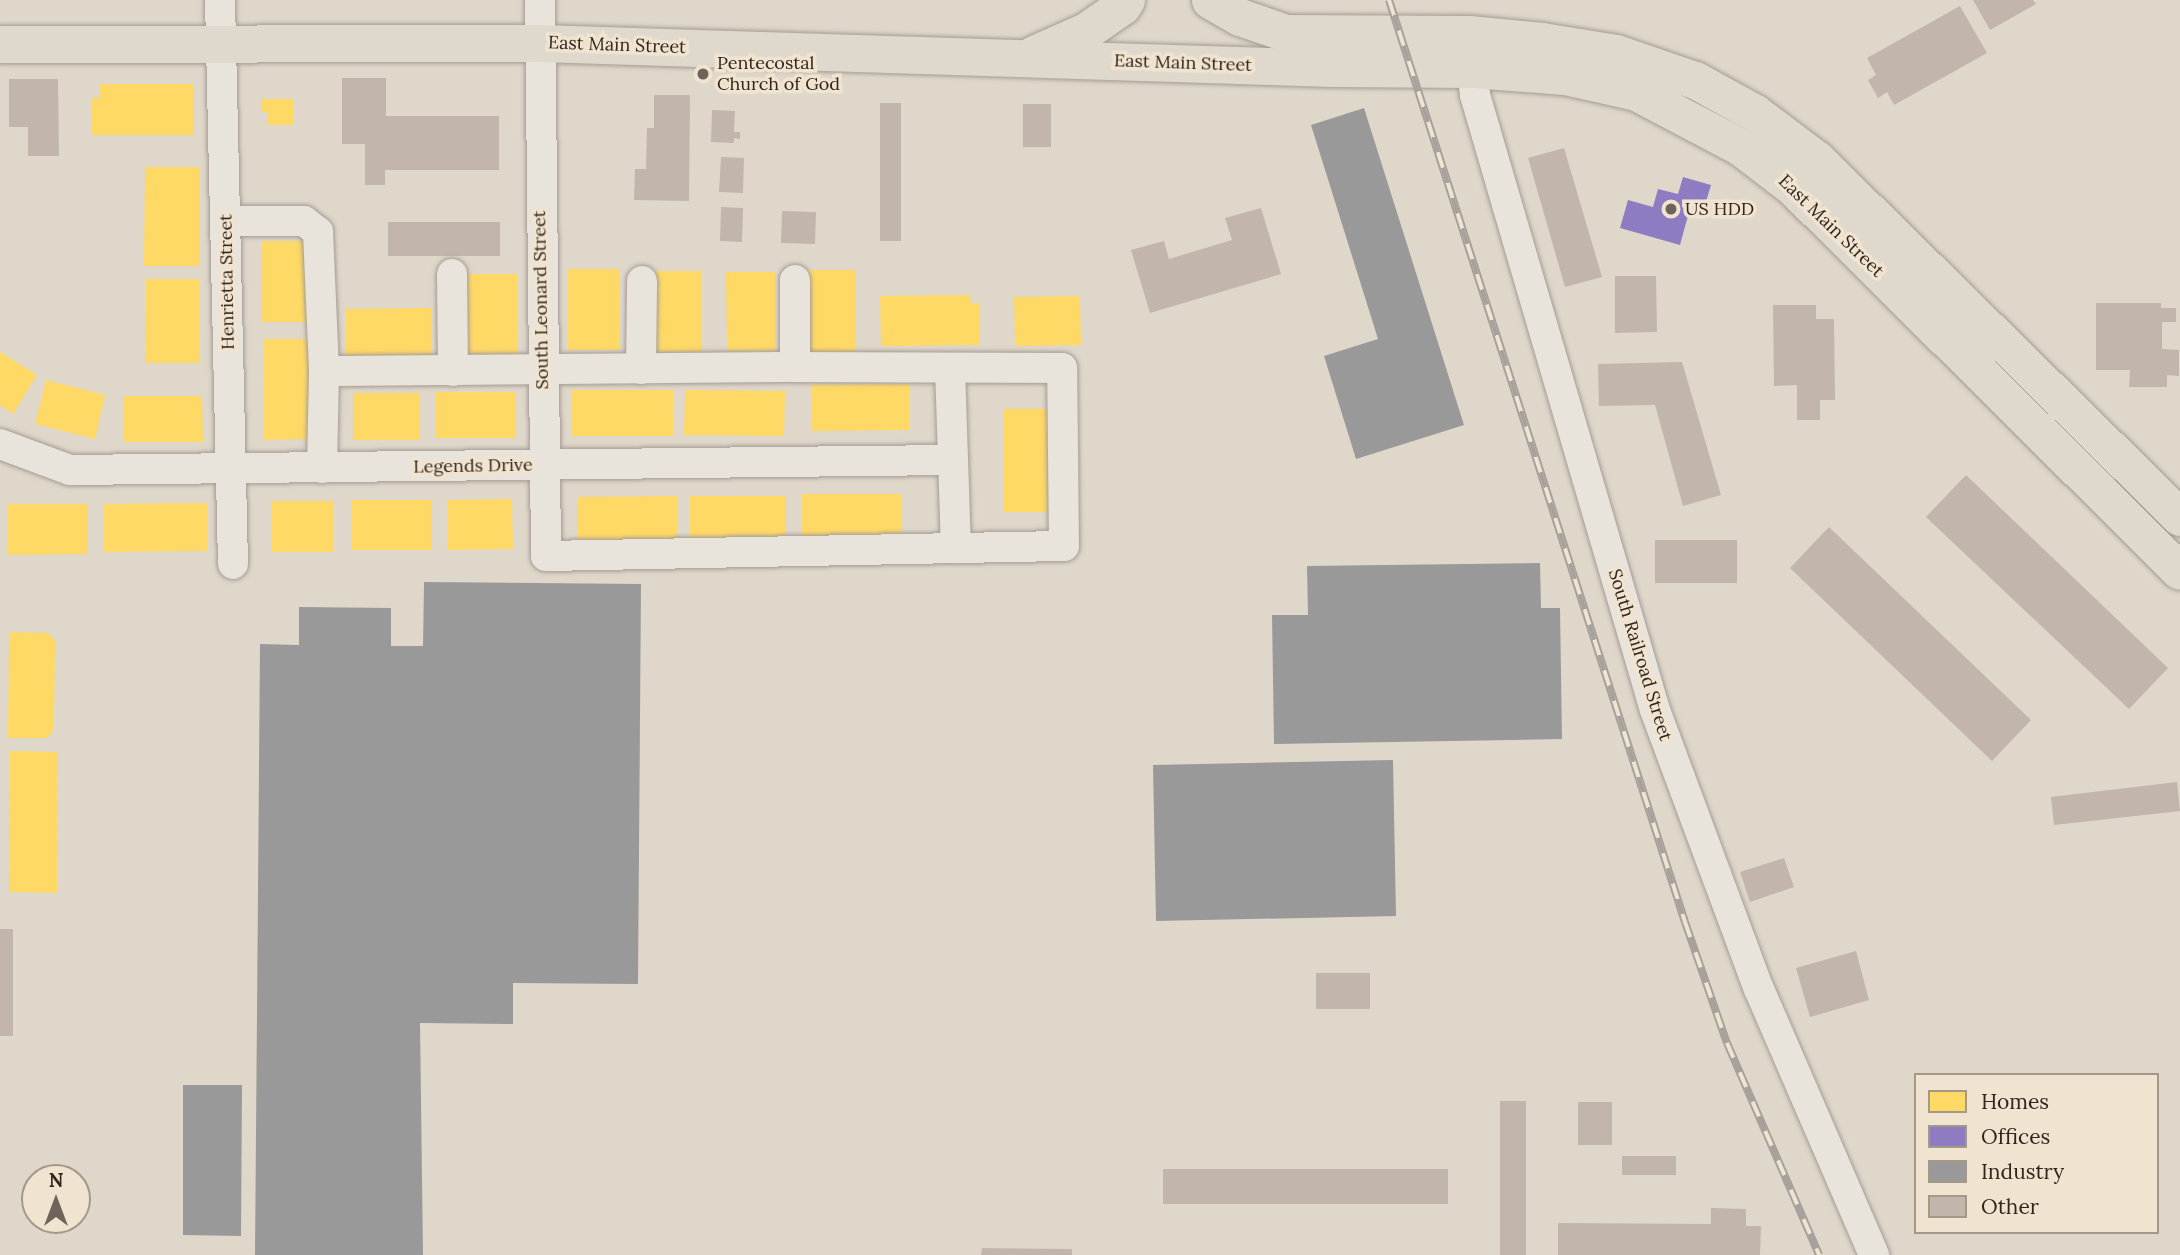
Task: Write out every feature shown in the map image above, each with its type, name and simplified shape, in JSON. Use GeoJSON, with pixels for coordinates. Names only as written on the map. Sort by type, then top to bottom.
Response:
{"type":"FeatureCollection","features":[{"type":"Feature","properties":{"kind":"main road"},"geometry":{"type":"LineString","coordinates":[[1026,58],[1086,31],[1122,6],[1126,0]]}},
{"type":"Feature","properties":{"kind":"main road","name":"East Main Street"},"geometry":{"type":"LineString","coordinates":[[1210,0],[1240,18],[1286,33],[1470,51],[1616,52],[1695,80],[1755,113],[1816,159],[2180,517]]}},
{"type":"Feature","properties":{"kind":"main road","name":"East Main Street"},"geometry":{"type":"LineString","coordinates":[[0,44],[220,46],[539,43],[1333,68],[1470,51],[1636,92],[1742,148],[1795,188],[2180,571]]}},
{"type":"Feature","properties":{"kind":"main road"},"geometry":{"type":"LineString","coordinates":[[1937,329],[1963,303]]}},
{"type":"Feature","properties":{"kind":"street","name":"Henrietta Street"},"geometry":{"type":"LineString","coordinates":[[220,0],[233,564]]}},
{"type":"Feature","properties":{"kind":"street","name":"South Leonard Street"},"geometry":{"type":"LineString","coordinates":[[540,0],[546,556],[956,548]]}},
{"type":"Feature","properties":{"kind":"street","name":"South Railroad Street"},"geometry":{"type":"LineString","coordinates":[[1470,51],[1475,95],[1655,710],[1759,989],[1874,1255]]}},
{"type":"Feature","properties":{"kind":"street"},"geometry":{"type":"LineString","coordinates":[[225,221],[304,221],[318,232],[324,371],[322,468]]}},
{"type":"Feature","properties":{"kind":"street"},"geometry":{"type":"LineString","coordinates":[[452,274],[453,371]]}},
{"type":"Feature","properties":{"kind":"street"},"geometry":{"type":"LineString","coordinates":[[795,280],[795,367]]}},
{"type":"Feature","properties":{"kind":"street"},"geometry":{"type":"LineString","coordinates":[[641,369],[642,281]]}},
{"type":"Feature","properties":{"kind":"street"},"geometry":{"type":"LineString","coordinates":[[324,371],[795,367],[1062,368],[1064,546],[956,548],[950,368]]}},
{"type":"Feature","properties":{"kind":"street","name":"Legends Drive"},"geometry":{"type":"LineString","coordinates":[[0,444],[70,470],[951,460]]}},
{"type":"Feature","properties":{"kind":"building: Homes"},"geometry":{"type":"Polygon","coordinates":[[[100,84],[194,84],[194,135],[92,135],[92,98],[100,98],[100,84]]]}},
{"type":"Feature","properties":{"kind":"building: Homes"},"geometry":{"type":"Polygon","coordinates":[[[261,99],[294,99],[294,125],[267,125],[267,112],[261,112],[261,99]]]}},
{"type":"Feature","properties":{"kind":"building: Homes"},"geometry":{"type":"Polygon","coordinates":[[[145,167],[199,167],[199,266],[144,266],[145,167]]]}},
{"type":"Feature","properties":{"kind":"building: Homes"},"geometry":{"type":"Polygon","coordinates":[[[262,241],[309,241],[309,322],[262,322],[262,241]]]}},
{"type":"Feature","properties":{"kind":"building: Homes"},"geometry":{"type":"Polygon","coordinates":[[[567,269],[620,269],[620,350],[567,350],[567,269]]]}},
{"type":"Feature","properties":{"kind":"building: Homes"},"geometry":{"type":"Polygon","coordinates":[[[807,270],[855,270],[855,353],[807,353],[807,270]]]}},
{"type":"Feature","properties":{"kind":"building: Homes"},"geometry":{"type":"Polygon","coordinates":[[[654,271],[702,271],[702,352],[653,352],[654,271]]]}},
{"type":"Feature","properties":{"kind":"building: Homes"},"geometry":{"type":"Polygon","coordinates":[[[726,272],[776,272],[776,351],[727,351],[726,272]]]}},
{"type":"Feature","properties":{"kind":"building: Homes"},"geometry":{"type":"Polygon","coordinates":[[[464,274],[518,274],[517,354],[464,354],[464,274]]]}},
{"type":"Feature","properties":{"kind":"building: Homes"},"geometry":{"type":"Polygon","coordinates":[[[146,279],[200,279],[199,363],[145,363],[146,279]]]}},
{"type":"Feature","properties":{"kind":"building: Homes"},"geometry":{"type":"Polygon","coordinates":[[[970,295],[971,304],[979,303],[979,345],[881,346],[880,296],[970,295]]]}},
{"type":"Feature","properties":{"kind":"building: Homes"},"geometry":{"type":"Polygon","coordinates":[[[1080,296],[1081,345],[1015,346],[1014,297],[1080,296]]]}},
{"type":"Feature","properties":{"kind":"building: Homes"},"geometry":{"type":"Polygon","coordinates":[[[431,308],[431,359],[346,359],[346,309],[431,308]]]}},
{"type":"Feature","properties":{"kind":"building: Homes"},"geometry":{"type":"Polygon","coordinates":[[[263,339],[310,339],[311,439],[264,440],[263,339]]]}},
{"type":"Feature","properties":{"kind":"building: Homes"},"geometry":{"type":"Polygon","coordinates":[[[0,352],[37,375],[13,414],[0,405],[0,352]]]}},
{"type":"Feature","properties":{"kind":"building: Homes"},"geometry":{"type":"Polygon","coordinates":[[[46,380],[105,395],[95,439],[35,424],[46,380]]]}},
{"type":"Feature","properties":{"kind":"building: Homes"},"geometry":{"type":"Polygon","coordinates":[[[909,384],[909,430],[811,431],[811,385],[909,384]]]}},
{"type":"Feature","properties":{"kind":"building: Homes"},"geometry":{"type":"Polygon","coordinates":[[[572,390],[673,390],[673,436],[572,436],[572,390]]]}},
{"type":"Feature","properties":{"kind":"building: Homes"},"geometry":{"type":"Polygon","coordinates":[[[685,390],[785,391],[784,436],[684,435],[685,390]]]}},
{"type":"Feature","properties":{"kind":"building: Homes"},"geometry":{"type":"Polygon","coordinates":[[[436,392],[516,392],[516,438],[436,438],[436,392]]]}},
{"type":"Feature","properties":{"kind":"building: Homes"},"geometry":{"type":"Polygon","coordinates":[[[353,393],[420,393],[420,440],[353,440],[353,393]]]}},
{"type":"Feature","properties":{"kind":"building: Homes"},"geometry":{"type":"Polygon","coordinates":[[[123,396],[202,396],[203,442],[123,442],[123,396]]]}},
{"type":"Feature","properties":{"kind":"building: Homes"},"geometry":{"type":"Polygon","coordinates":[[[1004,409],[1057,409],[1057,512],[1003,512],[1004,409]]]}},
{"type":"Feature","properties":{"kind":"building: Homes"},"geometry":{"type":"Polygon","coordinates":[[[802,494],[901,494],[901,543],[802,543],[802,494]]]}},
{"type":"Feature","properties":{"kind":"building: Homes"},"geometry":{"type":"Polygon","coordinates":[[[677,496],[677,547],[577,547],[577,497],[677,496]]]}},
{"type":"Feature","properties":{"kind":"building: Homes"},"geometry":{"type":"Polygon","coordinates":[[[690,496],[786,496],[786,546],[690,546],[690,496]]]}},
{"type":"Feature","properties":{"kind":"building: Homes"},"geometry":{"type":"Polygon","coordinates":[[[512,499],[513,549],[447,550],[447,500],[512,499]]]}},
{"type":"Feature","properties":{"kind":"building: Homes"},"geometry":{"type":"Polygon","coordinates":[[[352,500],[431,500],[431,550],[352,550],[352,500]]]}},
{"type":"Feature","properties":{"kind":"building: Homes"},"geometry":{"type":"Polygon","coordinates":[[[272,501],[334,501],[334,552],[272,552],[272,501]]]}},
{"type":"Feature","properties":{"kind":"building: Homes"},"geometry":{"type":"Polygon","coordinates":[[[208,503],[208,551],[104,552],[104,504],[208,503]]]}},
{"type":"Feature","properties":{"kind":"building: Homes"},"geometry":{"type":"Polygon","coordinates":[[[8,504],[87,504],[87,554],[8,555],[8,504]]]}},
{"type":"Feature","properties":{"kind":"building: Homes"},"geometry":{"type":"Polygon","coordinates":[[[9,632],[48,633],[55,640],[54,731],[46,738],[8,738],[9,632]]]}},
{"type":"Feature","properties":{"kind":"building: Homes"},"geometry":{"type":"Polygon","coordinates":[[[10,751],[58,752],[57,893],[9,892],[10,751]]]}},
{"type":"Feature","properties":{"kind":"building: Offices"},"geometry":{"type":"Polygon","coordinates":[[[1683,177],[1711,185],[1705,205],[1692,201],[1680,245],[1620,228],[1628,200],[1653,207],[1658,189],[1678,194],[1683,177]]]}},
{"type":"Feature","properties":{"kind":"building: Industry"},"geometry":{"type":"Polygon","coordinates":[[[1364,108],[1464,425],[1356,459],[1324,356],[1378,339],[1311,125],[1364,108]]]}},
{"type":"Feature","properties":{"kind":"building: Industry"},"geometry":{"type":"Polygon","coordinates":[[[1540,563],[1541,608],[1560,608],[1562,739],[1274,744],[1272,615],[1308,615],[1307,566],[1540,563]]]}},
{"type":"Feature","properties":{"kind":"building: Industry"},"geometry":{"type":"Polygon","coordinates":[[[424,582],[641,584],[638,984],[513,983],[513,1024],[420,1023],[423,1255],[255,1255],[260,644],[299,645],[299,607],[391,608],[391,646],[423,646],[424,582]]]}},
{"type":"Feature","properties":{"kind":"building: Industry"},"geometry":{"type":"Polygon","coordinates":[[[1393,760],[1396,916],[1156,921],[1153,765],[1393,760]]]}},
{"type":"Feature","properties":{"kind":"building: Industry"},"geometry":{"type":"Polygon","coordinates":[[[183,1085],[242,1085],[241,1236],[183,1235],[183,1085]]]}},
{"type":"Feature","properties":{"kind":"building: Other"},"geometry":{"type":"Polygon","coordinates":[[[1973,0],[2033,0],[2036,4],[1990,30],[1973,0]]]}},
{"type":"Feature","properties":{"kind":"building: Other"},"geometry":{"type":"Polygon","coordinates":[[[1960,6],[1987,53],[1894,105],[1887,92],[1878,98],[1868,80],[1876,75],[1867,58],[1960,6]]]}},
{"type":"Feature","properties":{"kind":"building: Other"},"geometry":{"type":"Polygon","coordinates":[[[342,78],[386,78],[386,116],[499,116],[499,170],[385,170],[385,185],[365,185],[365,144],[342,144],[342,78]]]}},
{"type":"Feature","properties":{"kind":"building: Other"},"geometry":{"type":"Polygon","coordinates":[[[9,79],[58,79],[59,156],[28,156],[28,127],[9,127],[9,79]]]}},
{"type":"Feature","properties":{"kind":"building: Other"},"geometry":{"type":"Polygon","coordinates":[[[654,95],[690,95],[689,201],[634,200],[635,169],[646,169],[647,128],[654,128],[654,95]]]}},
{"type":"Feature","properties":{"kind":"building: Other"},"geometry":{"type":"Polygon","coordinates":[[[880,103],[901,103],[901,241],[880,241],[880,103]]]}},
{"type":"Feature","properties":{"kind":"building: Other"},"geometry":{"type":"Polygon","coordinates":[[[1023,104],[1051,104],[1051,147],[1023,147],[1023,104]]]}},
{"type":"Feature","properties":{"kind":"building: Other"},"geometry":{"type":"Polygon","coordinates":[[[712,110],[735,111],[734,132],[740,132],[740,139],[734,138],[734,143],[711,142],[712,110]]]}},
{"type":"Feature","properties":{"kind":"building: Other"},"geometry":{"type":"Polygon","coordinates":[[[1564,148],[1602,277],[1565,287],[1528,158],[1564,148]]]}},
{"type":"Feature","properties":{"kind":"building: Other"},"geometry":{"type":"Polygon","coordinates":[[[721,157],[744,158],[743,193],[719,192],[721,157]]]}},
{"type":"Feature","properties":{"kind":"building: Other"},"geometry":{"type":"Polygon","coordinates":[[[721,207],[743,208],[742,242],[720,241],[721,207]]]}},
{"type":"Feature","properties":{"kind":"building: Other"},"geometry":{"type":"Polygon","coordinates":[[[1261,208],[1281,274],[1150,313],[1131,250],[1164,241],[1169,259],[1232,240],[1225,218],[1261,208]]]}},
{"type":"Feature","properties":{"kind":"building: Other"},"geometry":{"type":"Polygon","coordinates":[[[782,211],[816,212],[815,244],[781,243],[782,211]]]}},
{"type":"Feature","properties":{"kind":"building: Other"},"geometry":{"type":"Polygon","coordinates":[[[388,222],[500,222],[500,256],[388,256],[388,222]]]}},
{"type":"Feature","properties":{"kind":"building: Other"},"geometry":{"type":"Polygon","coordinates":[[[1615,276],[1656,276],[1657,332],[1615,333],[1615,276]]]}},
{"type":"Feature","properties":{"kind":"building: Other"},"geometry":{"type":"Polygon","coordinates":[[[2096,303],[2161,303],[2161,308],[2176,308],[2176,322],[2162,322],[2162,349],[2179,350],[2179,376],[2167,375],[2167,387],[2129,387],[2130,370],[2096,370],[2096,303]]]}},
{"type":"Feature","properties":{"kind":"building: Other"},"geometry":{"type":"Polygon","coordinates":[[[1773,305],[1816,305],[1816,319],[1834,319],[1835,400],[1820,400],[1820,420],[1797,420],[1797,385],[1774,386],[1773,305]]]}},
{"type":"Feature","properties":{"kind":"building: Other"},"geometry":{"type":"Polygon","coordinates":[[[1682,362],[1721,495],[1683,506],[1655,405],[1599,406],[1598,364],[1682,362]]]}},
{"type":"Feature","properties":{"kind":"building: Other"},"geometry":{"type":"Polygon","coordinates":[[[1966,475],[2168,668],[2129,709],[1926,517],[1966,475]]]}},
{"type":"Feature","properties":{"kind":"building: Other"},"geometry":{"type":"Polygon","coordinates":[[[1829,527],[2031,720],[1992,761],[1790,568],[1829,527]]]}},
{"type":"Feature","properties":{"kind":"building: Other"},"geometry":{"type":"Polygon","coordinates":[[[1655,540],[1737,540],[1737,583],[1655,583],[1655,540]]]}},
{"type":"Feature","properties":{"kind":"building: Other"},"geometry":{"type":"Polygon","coordinates":[[[2177,782],[2180,811],[2054,825],[2051,797],[2177,782]]]}},
{"type":"Feature","properties":{"kind":"building: Other"},"geometry":{"type":"Polygon","coordinates":[[[1784,858],[1794,887],[1750,902],[1740,872],[1784,858]]]}},
{"type":"Feature","properties":{"kind":"building: Other"},"geometry":{"type":"Polygon","coordinates":[[[0,929],[13,929],[13,1036],[0,1036],[0,929]]]}},
{"type":"Feature","properties":{"kind":"building: Other"},"geometry":{"type":"Polygon","coordinates":[[[1856,951],[1869,1000],[1810,1017],[1796,968],[1856,951]]]}},
{"type":"Feature","properties":{"kind":"building: Other"},"geometry":{"type":"Polygon","coordinates":[[[1316,973],[1370,973],[1370,1009],[1316,1009],[1316,973]]]}},
{"type":"Feature","properties":{"kind":"building: Other"},"geometry":{"type":"Polygon","coordinates":[[[1500,1101],[1526,1101],[1526,1255],[1500,1255],[1500,1101]]]}},
{"type":"Feature","properties":{"kind":"building: Other"},"geometry":{"type":"Polygon","coordinates":[[[1578,1102],[1612,1102],[1612,1145],[1578,1145],[1578,1102]]]}},
{"type":"Feature","properties":{"kind":"building: Other"},"geometry":{"type":"Polygon","coordinates":[[[1622,1156],[1676,1156],[1676,1175],[1622,1175],[1622,1156]]]}},
{"type":"Feature","properties":{"kind":"building: Other"},"geometry":{"type":"Polygon","coordinates":[[[1163,1169],[1448,1169],[1448,1204],[1163,1204],[1163,1169]]]}},
{"type":"Feature","properties":{"kind":"building: Other"},"geometry":{"type":"Polygon","coordinates":[[[1711,1208],[1746,1209],[1746,1226],[1761,1226],[1760,1255],[1558,1255],[1558,1223],[1711,1224],[1711,1208]]]}},
{"type":"Feature","properties":{"kind":"building: Other"},"geometry":{"type":"Polygon","coordinates":[[[982,1248],[1072,1249],[1072,1255],[981,1255],[982,1248]]]}},
{"type":"Feature","properties":{"kind":"railway"},"geometry":{"type":"LineString","coordinates":[[1389,0],[1685,922],[1727,1043],[1819,1255]]}},
{"type":"Feature","properties":{"kind":"place","name":"Pentecostal Church of God"},"geometry":{"type":"Point","coordinates":[703,74]}},
{"type":"Feature","properties":{"kind":"place","name":"US HDD"},"geometry":{"type":"Point","coordinates":[1671,209]}}]}
